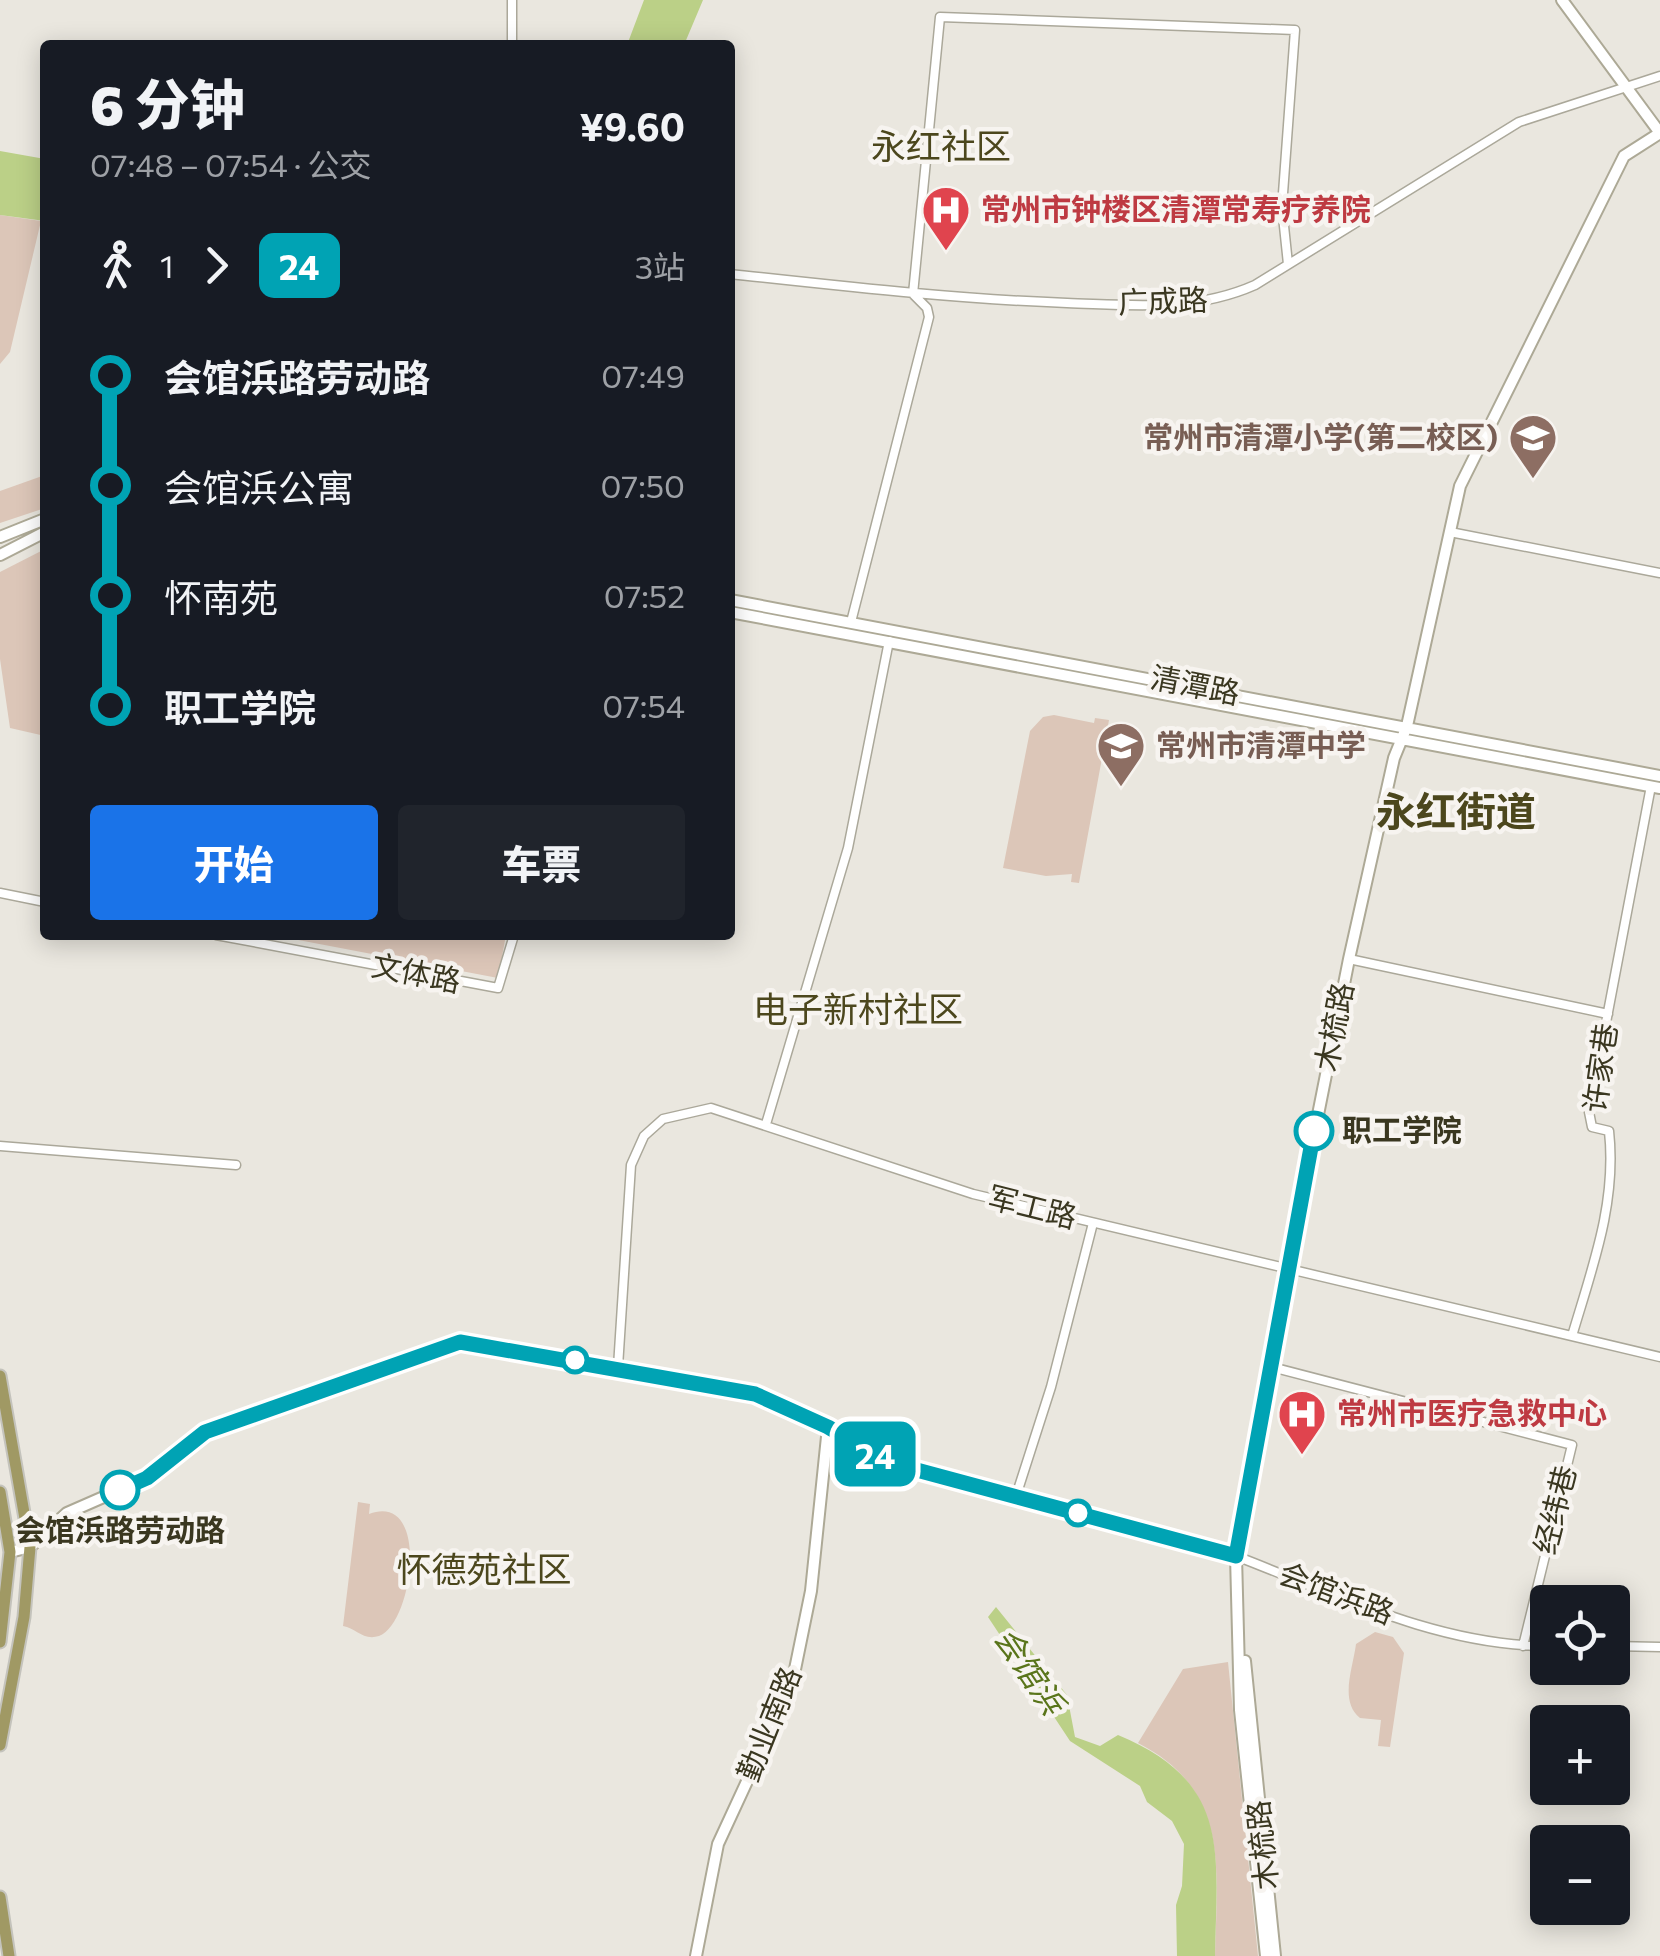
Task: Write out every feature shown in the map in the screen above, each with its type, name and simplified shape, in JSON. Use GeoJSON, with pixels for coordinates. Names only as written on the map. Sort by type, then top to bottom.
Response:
{"type":"FeatureCollection","features":[{"type":"Feature","properties":{"kind":"main road"},"geometry":{"type":"LineString","coordinates":[[0,1376],[30,1547],[24,1618],[0,1745]]}},
{"type":"Feature","properties":{"kind":"main road"},"geometry":{"type":"LineString","coordinates":[[0,1492],[10,1552],[0,1642]]}},
{"type":"Feature","properties":{"kind":"main road"},"geometry":{"type":"LineString","coordinates":[[0,1897],[9,1956]]}},
{"type":"Feature","properties":{"kind":"street"},"geometry":{"type":"LineString","coordinates":[[512,0],[512,40]]}},
{"type":"Feature","properties":{"kind":"street"},"geometry":{"type":"LineString","coordinates":[[1562,0],[1660,133]]}},
{"type":"Feature","properties":{"kind":"street"},"geometry":{"type":"LineString","coordinates":[[851,622],[929,317],[927,308],[913,294],[940,16],[1295,30],[1282,207],[1288,264]]}},
{"type":"Feature","properties":{"kind":"street","name":"广成路"},"geometry":{"type":"LineString","coordinates":[[735,275],[913,294],[1180,306],[1223,299],[1288,264],[1519,122],[1660,76]]}},
{"type":"Feature","properties":{"kind":"street","name":"木梳路"},"geometry":{"type":"LineString","coordinates":[[1266,1956],[1240,1710],[1236,1556],[1268,1366],[1349,958],[1394,758],[1405,731],[1450,532],[1471,458],[1624,156],[1660,133]]}},
{"type":"Feature","properties":{"kind":"street"},"geometry":{"type":"LineString","coordinates":[[0,538],[40,521]]}},
{"type":"Feature","properties":{"kind":"street"},"geometry":{"type":"LineString","coordinates":[[1450,532],[1660,572]]}},
{"type":"Feature","properties":{"kind":"street"},"geometry":{"type":"LineString","coordinates":[[0,555],[40,535]]}},
{"type":"Feature","properties":{"kind":"street","name":"清潭路"},"geometry":{"type":"LineString","coordinates":[[735,601],[1405,731],[1656,787]]}},
{"type":"Feature","properties":{"kind":"street","name":"清潭路"},"geometry":{"type":"LineString","coordinates":[[735,613],[1660,776]]}},
{"type":"Feature","properties":{"kind":"street"},"geometry":{"type":"LineString","coordinates":[[766,1124],[848,848],[889,641]]}},
{"type":"Feature","properties":{"kind":"street","name":"许家巷"},"geometry":{"type":"LineString","coordinates":[[1572,1336],[1602,1234],[1614,1174],[1609,1131],[1592,1127],[1589,1112],[1656,787]]}},
{"type":"Feature","properties":{"kind":"street"},"geometry":{"type":"LineString","coordinates":[[0,893],[40,901]]}},
{"type":"Feature","properties":{"kind":"street","name":"文体路"},"geometry":{"type":"LineString","coordinates":[[243,940],[498,988],[506,975],[513,940]]}},
{"type":"Feature","properties":{"kind":"street"},"geometry":{"type":"LineString","coordinates":[[1349,958],[1608,1014]]}},
{"type":"Feature","properties":{"kind":"street","name":"军工路"},"geometry":{"type":"LineString","coordinates":[[618,1367],[631,1165],[644,1136],[663,1119],[711,1108],[973,1194],[1660,1357]]}},
{"type":"Feature","properties":{"kind":"street"},"geometry":{"type":"LineString","coordinates":[[0,1146],[236,1165]]}},
{"type":"Feature","properties":{"kind":"street"},"geometry":{"type":"LineString","coordinates":[[1016,1496],[1051,1387],[1093,1223]]}},
{"type":"Feature","properties":{"kind":"street","name":"会馆浜路"},"geometry":{"type":"LineString","coordinates":[[10,1552],[30,1547],[67,1513],[147,1478],[205,1432],[460,1342],[755,1394],[828,1427],[887,1462],[1236,1556],[1414,1624],[1530,1646]]}},
{"type":"Feature","properties":{"kind":"street","name":"经纬巷"},"geometry":{"type":"LineString","coordinates":[[1268,1366],[1572,1445],[1523,1646]]}},
{"type":"Feature","properties":{"kind":"street","name":"勤业南路"},"geometry":{"type":"LineString","coordinates":[[696,1956],[718,1844],[792,1684],[811,1590],[828,1427]]}},
{"type":"Feature","properties":{"kind":"street","name":"木梳路"},"geometry":{"type":"LineString","coordinates":[[1236,1556],[1242,1574],[1246,1675],[1275,1956]]}},
{"type":"Feature","properties":{"kind":"street"},"geometry":{"type":"LineString","coordinates":[[1630,1646],[1660,1646]]}},
{"type":"Feature","properties":{"kind":"shaded area"},"geometry":{"type":"Polygon","coordinates":[[[0,215],[40,221],[40,225],[10,352],[0,364],[0,215]]]}},
{"type":"Feature","properties":{"kind":"shaded area"},"geometry":{"type":"Polygon","coordinates":[[[40,477],[40,510],[0,523],[0,491],[40,477]]]}},
{"type":"Feature","properties":{"kind":"shaded area"},"geometry":{"type":"Polygon","coordinates":[[[40,552],[40,735],[10,728],[0,659],[0,572],[40,552]]]}},
{"type":"Feature","properties":{"kind":"shaded area"},"geometry":{"type":"Polygon","coordinates":[[[1054,715],[1094,723],[1095,718],[1109,720],[1079,883],[1071,882],[1072,874],[1046,876],[1003,868],[1030,731],[1043,717],[1054,715]]]}},
{"type":"Feature","properties":{"kind":"shaded area"},"geometry":{"type":"Polygon","coordinates":[[[298,940],[505,940],[498,978],[298,940]]]}},
{"type":"Feature","properties":{"kind":"shaded area"},"geometry":{"type":"Polygon","coordinates":[[[358,1502],[370,1504],[369,1514],[389,1512],[402,1522],[408,1539],[410,1562],[400,1609],[391,1626],[373,1637],[343,1626],[358,1502]]]}},
{"type":"Feature","properties":{"kind":"shaded area"},"geometry":{"type":"Polygon","coordinates":[[[1375,1632],[1393,1637],[1404,1653],[1390,1747],[1378,1746],[1381,1720],[1360,1718],[1350,1703],[1350,1673],[1356,1644],[1375,1632]]]}},
{"type":"Feature","properties":{"kind":"shaded area"},"geometry":{"type":"Polygon","coordinates":[[[1228,1662],[1258,1956],[1215,1956],[1216,1862],[1203,1808],[1189,1784],[1168,1762],[1138,1743],[1183,1669],[1228,1662]]]}},
{"type":"Feature","properties":{"kind":"water"},"geometry":{"type":"Polygon","coordinates":[[[644,0],[703,0],[686,40],[629,40],[644,0]]]}},
{"type":"Feature","properties":{"kind":"water"},"geometry":{"type":"Polygon","coordinates":[[[0,151],[40,158],[40,220],[0,215],[0,151]]]}},
{"type":"Feature","properties":{"kind":"water","name":"会馆浜"},"geometry":{"type":"Polygon","coordinates":[[[996,1607],[1067,1695],[1075,1737],[1100,1746],[1118,1735],[1155,1754],[1181,1774],[1199,1798],[1210,1823],[1215,1852],[1215,1956],[1177,1956],[1176,1905],[1182,1886],[1184,1844],[1172,1821],[1147,1802],[1140,1786],[1070,1741],[988,1617],[996,1607]]]}},
{"type":"Feature","properties":{"kind":"bus line","name":"24"},"geometry":{"type":"LineString","coordinates":[[120,1490],[147,1478],[205,1432],[460,1342],[755,1394],[828,1427],[887,1462],[1236,1556],[1314,1131]]}},
{"type":"Feature","properties":{"kind":"place","name":"常州市钟楼区清潭常寿疗养院"},"geometry":{"type":"Point","coordinates":[946,252]}},
{"type":"Feature","properties":{"kind":"place","name":"常州市清潭小学(第二校区)"},"geometry":{"type":"Point","coordinates":[1533,480]}},
{"type":"Feature","properties":{"kind":"place","name":"常州市清潭中学"},"geometry":{"type":"Point","coordinates":[1121,788]}},
{"type":"Feature","properties":{"kind":"place","name":"职工学院"},"geometry":{"type":"Point","coordinates":[1314,1131]}},
{"type":"Feature","properties":{"kind":"place","name":"常州市医疗急救中心"},"geometry":{"type":"Point","coordinates":[1302,1456]}},
{"type":"Feature","properties":{"kind":"place","name":"会馆浜路劳动路"},"geometry":{"type":"Point","coordinates":[120,1490]}},
{"type":"Feature","properties":{"kind":"district","name":"永红社区"},"geometry":{"type":"Point","coordinates":[941,147]}},
{"type":"Feature","properties":{"kind":"district","name":"永红街道"},"geometry":{"type":"Point","coordinates":[1456,812]}},
{"type":"Feature","properties":{"kind":"district","name":"电子新村社区"},"geometry":{"type":"Point","coordinates":[858,1010]}},
{"type":"Feature","properties":{"kind":"district","name":"怀德苑社区"},"geometry":{"type":"Point","coordinates":[484,1570]}}]}
